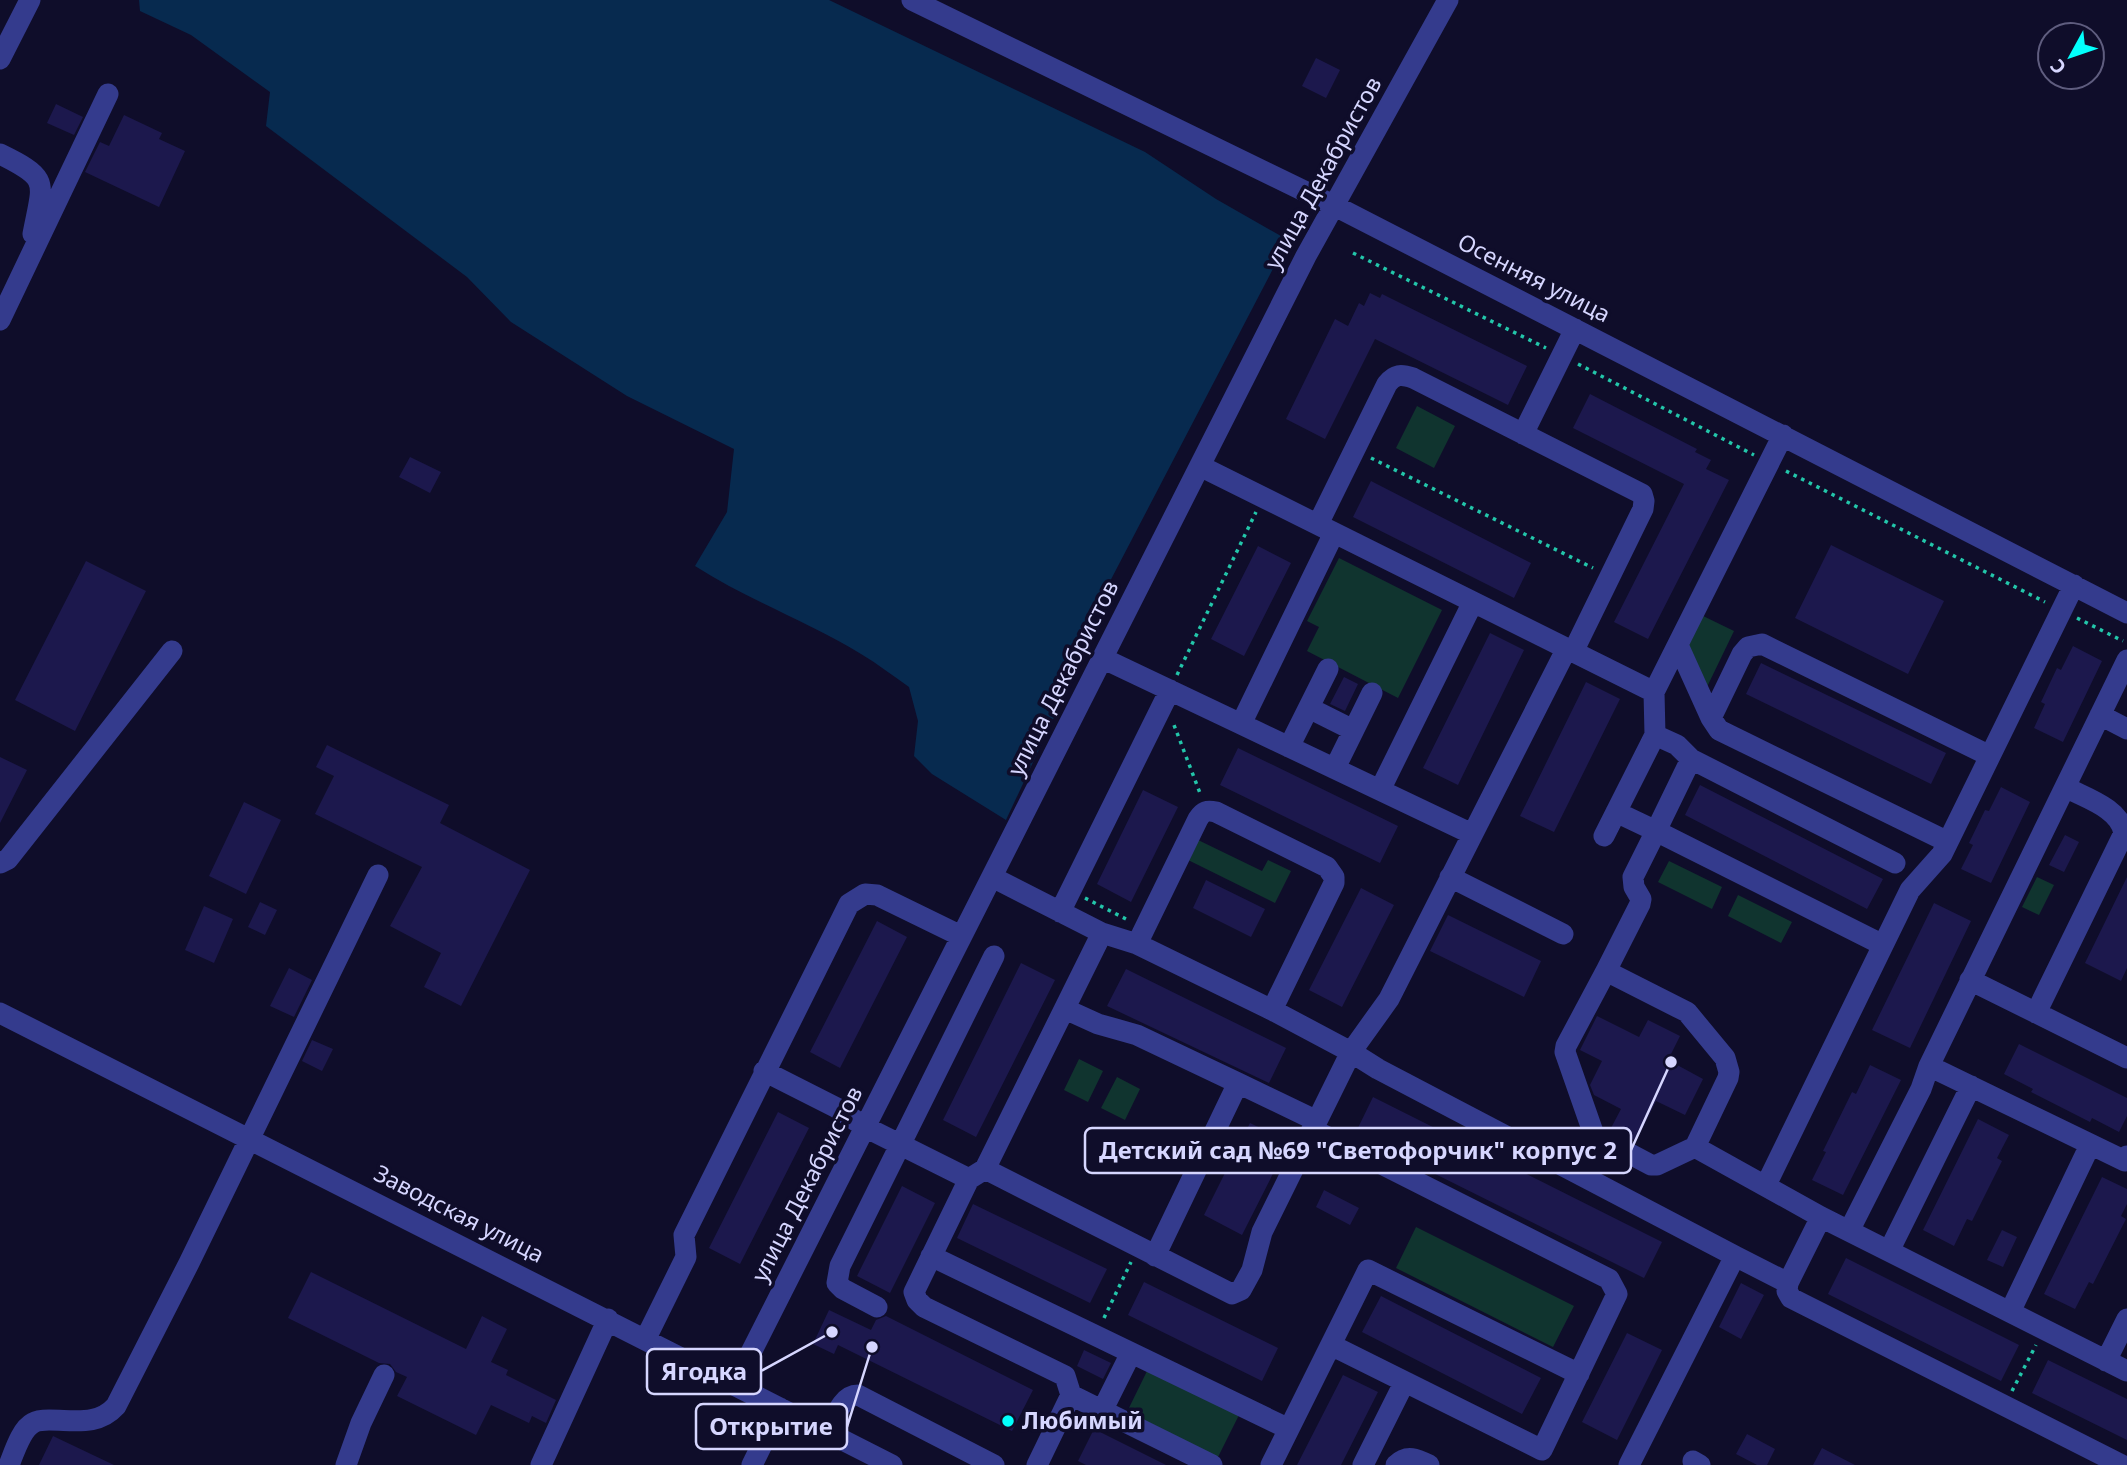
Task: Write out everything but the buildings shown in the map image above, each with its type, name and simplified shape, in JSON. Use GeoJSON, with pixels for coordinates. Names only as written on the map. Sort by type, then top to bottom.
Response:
{"type":"FeatureCollection","features":[{"type":"Feature","properties":{"kind":"street"},"geometry":{"type":"LineString","coordinates":[[0,59],[30,0]]}},
{"type":"Feature","properties":{"kind":"street","name":"Осенняя улица"},"geometry":{"type":"LineString","coordinates":[[912,0],[1335,206],[2127,613]]}},
{"type":"Feature","properties":{"kind":"street","name":"улица Декабристов"},"geometry":{"type":"LineString","coordinates":[[735,1384],[1306,256],[1448,0]]}},
{"type":"Feature","properties":{"kind":"street"},"geometry":{"type":"LineString","coordinates":[[0,320],[5,298],[27,263],[108,94]]}},
{"type":"Feature","properties":{"kind":"street"},"geometry":{"type":"LineString","coordinates":[[0,154],[29,168],[40,182],[41,192],[27,263]]}},
{"type":"Feature","properties":{"kind":"street"},"geometry":{"type":"LineString","coordinates":[[1523,434],[1575,329]]}},
{"type":"Feature","properties":{"kind":"street"},"geometry":{"type":"LineString","coordinates":[[764,1071],[837,1108],[900,1146],[977,1174],[1146,1251],[1232,1294],[1241,1290],[1252,1270],[1262,1232],[1350,1052],[1389,999],[1472,834],[1611,577],[1643,509],[1642,494],[1402,375],[1393,377],[1354,449],[1326,529],[1241,724]]}},
{"type":"Feature","properties":{"kind":"street"},"geometry":{"type":"LineString","coordinates":[[1604,836],[1655,735],[1654,692],[1783,435]]}},
{"type":"Feature","properties":{"kind":"street"},"geometry":{"type":"LineString","coordinates":[[1200,466],[1654,692]]}},
{"type":"Feature","properties":{"kind":"street"},"geometry":{"type":"LineString","coordinates":[[1766,1185],[1910,890],[1942,854],[2074,585]]}},
{"type":"Feature","properties":{"kind":"street"},"geometry":{"type":"LineString","coordinates":[[1380,790],[1473,602]]}},
{"type":"Feature","properties":{"kind":"street"},"geometry":{"type":"LineString","coordinates":[[1711,718],[1742,654],[1748,647],[1762,644],[1990,756]]}},
{"type":"Feature","properties":{"kind":"street"},"geometry":{"type":"LineString","coordinates":[[1678,645],[1719,730],[1948,842]]}},
{"type":"Feature","properties":{"kind":"street"},"geometry":{"type":"LineString","coordinates":[[0,863],[8,859],[172,651]]}},
{"type":"Feature","properties":{"kind":"street"},"geometry":{"type":"LineString","coordinates":[[1102,658],[1167,695],[1241,724],[1472,834]]}},
{"type":"Feature","properties":{"kind":"street"},"geometry":{"type":"LineString","coordinates":[[1849,1231],[1921,1089],[1929,1066],[1970,980],[2127,660]]}},
{"type":"Feature","properties":{"kind":"street"},"geometry":{"type":"LineString","coordinates":[[1289,747],[1328,669]]}},
{"type":"Feature","properties":{"kind":"street"},"geometry":{"type":"LineString","coordinates":[[1335,768],[1372,694]]}},
{"type":"Feature","properties":{"kind":"street"},"geometry":{"type":"LineString","coordinates":[[1060,912],[1167,695]]}},
{"type":"Feature","properties":{"kind":"street"},"geometry":{"type":"LineString","coordinates":[[1308,708],[1353,730]]}},
{"type":"Feature","properties":{"kind":"street"},"geometry":{"type":"LineString","coordinates":[[2100,715],[2127,729]]}},
{"type":"Feature","properties":{"kind":"street"},"geometry":{"type":"LineString","coordinates":[[1655,735],[1676,745],[1691,759],[1895,863]]}},
{"type":"Feature","properties":{"kind":"street"},"geometry":{"type":"LineString","coordinates":[[1606,971],[1687,1012],[1728,1064],[1728,1078],[1695,1147],[1657,1165],[1651,1165],[1593,1132],[1565,1052],[1566,1046],[1640,904],[1642,899],[1634,887],[1633,877],[1691,759]]}},
{"type":"Feature","properties":{"kind":"street"},"geometry":{"type":"LineString","coordinates":[[2036,1013],[2124,833],[2122,823],[2115,815],[2065,787]]}},
{"type":"Feature","properties":{"kind":"street"},"geometry":{"type":"LineString","coordinates":[[1136,934],[1198,819],[1202,813],[1209,810],[1327,867],[1334,877],[1334,883],[1272,1010]]}},
{"type":"Feature","properties":{"kind":"street"},"geometry":{"type":"LineString","coordinates":[[1616,812],[1883,945]]}},
{"type":"Feature","properties":{"kind":"street"},"geometry":{"type":"LineString","coordinates":[[9,1465],[24,1432],[32,1423],[42,1420],[95,1420],[106,1416],[116,1405],[378,875]]}},
{"type":"Feature","properties":{"kind":"street"},"geometry":{"type":"LineString","coordinates":[[992,877],[1102,933],[1136,934],[1378,1069],[1788,1283]]}},
{"type":"Feature","properties":{"kind":"street"},"geometry":{"type":"LineString","coordinates":[[1450,877],[1563,934]]}},
{"type":"Feature","properties":{"kind":"street"},"geometry":{"type":"LineString","coordinates":[[646,1338],[686,1256],[684,1235],[849,904],[865,894],[877,895],[961,936]]}},
{"type":"Feature","properties":{"kind":"street"},"geometry":{"type":"LineString","coordinates":[[1037,1465],[1071,1395],[1065,1376],[924,1307],[914,1292],[1065,1009],[1102,933]]}},
{"type":"Feature","properties":{"kind":"street"},"geometry":{"type":"LineString","coordinates":[[877,1307],[843,1289],[837,1283],[837,1275],[994,956]]}},
{"type":"Feature","properties":{"kind":"street"},"geometry":{"type":"LineString","coordinates":[[1970,980],[2127,1059]]}},
{"type":"Feature","properties":{"kind":"street"},"geometry":{"type":"LineString","coordinates":[[1065,1009],[1097,1024],[1137,1035],[1238,1083],[1609,1279],[1616,1294],[1542,1450],[1331,1345]]}},
{"type":"Feature","properties":{"kind":"street","name":"Заводская улица"},"geometry":{"type":"LineString","coordinates":[[0,1013],[892,1465]]}},
{"type":"Feature","properties":{"kind":"street"},"geometry":{"type":"LineString","coordinates":[[1929,1066],[2124,1161],[2127,1156]]}},
{"type":"Feature","properties":{"kind":"street"},"geometry":{"type":"LineString","coordinates":[[1146,1251],[1238,1083]]}},
{"type":"Feature","properties":{"kind":"street"},"geometry":{"type":"LineString","coordinates":[[1889,1251],[1971,1086]]}},
{"type":"Feature","properties":{"kind":"street"},"geometry":{"type":"LineString","coordinates":[[2010,1312],[2090,1145]]}},
{"type":"Feature","properties":{"kind":"street"},"geometry":{"type":"LineString","coordinates":[[1695,1147],[1821,1217],[2127,1371]]}},
{"type":"Feature","properties":{"kind":"street"},"geometry":{"type":"LineString","coordinates":[[1821,1217],[1788,1283],[1787,1291],[1791,1298],[2122,1465]]}},
{"type":"Feature","properties":{"kind":"street"},"geometry":{"type":"LineString","coordinates":[[931,1256],[1289,1429]]}},
{"type":"Feature","properties":{"kind":"street"},"geometry":{"type":"LineString","coordinates":[[1629,1465],[1735,1256]]}},
{"type":"Feature","properties":{"kind":"street"},"geometry":{"type":"LineString","coordinates":[[1271,1465],[1368,1269],[1579,1374]]}},
{"type":"Feature","properties":{"kind":"street"},"geometry":{"type":"LineString","coordinates":[[541,1465],[608,1319]]}},
{"type":"Feature","properties":{"kind":"street"},"geometry":{"type":"LineString","coordinates":[[2106,1361],[2127,1319]]}},
{"type":"Feature","properties":{"kind":"street"},"geometry":{"type":"LineString","coordinates":[[1102,1411],[1131,1353]]}},
{"type":"Feature","properties":{"kind":"street"},"geometry":{"type":"LineString","coordinates":[[346,1465],[361,1423],[384,1375]]}},
{"type":"Feature","properties":{"kind":"street"},"geometry":{"type":"LineString","coordinates":[[1363,1465],[1404,1383]]}},
{"type":"Feature","properties":{"kind":"street"},"geometry":{"type":"LineString","coordinates":[[828,1432],[845,1399],[858,1395],[994,1465]]}},
{"type":"Feature","properties":{"kind":"street"},"geometry":{"type":"LineString","coordinates":[[1071,1395],[1212,1465]]}},
{"type":"Feature","properties":{"kind":"street"},"geometry":{"type":"LineString","coordinates":[[752,1465],[780,1408]]}},
{"type":"Feature","properties":{"kind":"street"},"geometry":{"type":"LineString","coordinates":[[1396,1465],[1408,1457],[1429,1465]]}},
{"type":"Feature","properties":{"kind":"path"},"geometry":{"type":"LineString","coordinates":[[1353,253],[2127,643]]}},
{"type":"Feature","properties":{"kind":"path"},"geometry":{"type":"LineString","coordinates":[[1354,449],[1611,577]]}},
{"type":"Feature","properties":{"kind":"path"},"geometry":{"type":"LineString","coordinates":[[1211,799],[1199,793],[1167,695],[1263,498]]}},
{"type":"Feature","properties":{"kind":"path"},"geometry":{"type":"LineString","coordinates":[[1070,891],[1136,934]]}},
{"type":"Feature","properties":{"kind":"path"},"geometry":{"type":"LineString","coordinates":[[1096,1336],[1146,1251]]}},
{"type":"Feature","properties":{"kind":"path"},"geometry":{"type":"LineString","coordinates":[[2005,1406],[2044,1330]]}},
{"type":"Feature","properties":{"kind":"green space"},"geometry":{"type":"Polygon","coordinates":[[[1417,406],[1455,426],[1434,468],[1396,448],[1417,406]]]}},
{"type":"Feature","properties":{"kind":"green space"},"geometry":{"type":"Polygon","coordinates":[[[1339,558],[1442,610],[1398,698],[1307,651],[1319,627],[1307,621],[1339,558]]]}},
{"type":"Feature","properties":{"kind":"green space"},"geometry":{"type":"Polygon","coordinates":[[[1699,614],[1734,631],[1706,689],[1685,645],[1699,614]]]}},
{"type":"Feature","properties":{"kind":"green space"},"geometry":{"type":"Polygon","coordinates":[[[1196,839],[1262,871],[1268,860],[1291,871],[1275,903],[1186,859],[1196,839]]]}},
{"type":"Feature","properties":{"kind":"green space"},"geometry":{"type":"Polygon","coordinates":[[[1669,861],[1722,887],[1712,909],[1658,882],[1669,861]]]}},
{"type":"Feature","properties":{"kind":"green space"},"geometry":{"type":"Polygon","coordinates":[[[2037,877],[2054,885],[2039,915],[2022,907],[2037,877]]]}},
{"type":"Feature","properties":{"kind":"green space"},"geometry":{"type":"Polygon","coordinates":[[[1738,895],[1792,922],[1781,943],[1728,916],[1738,895]]]}},
{"type":"Feature","properties":{"kind":"green space"},"geometry":{"type":"Polygon","coordinates":[[[1079,1059],[1103,1071],[1088,1102],[1064,1090],[1079,1059]]]}},
{"type":"Feature","properties":{"kind":"green space"},"geometry":{"type":"Polygon","coordinates":[[[1117,1077],[1140,1089],[1125,1120],[1101,1108],[1117,1077]]]}},
{"type":"Feature","properties":{"kind":"green space"},"geometry":{"type":"Polygon","coordinates":[[[1416,1227],[1574,1306],[1553,1347],[1396,1268],[1416,1227]]]}},
{"type":"Feature","properties":{"kind":"green space"},"geometry":{"type":"Polygon","coordinates":[[[1149,1367],[1240,1413],[1216,1461],[1125,1416],[1149,1367]]]}},
{"type":"Feature","properties":{"kind":"water"},"geometry":{"type":"Polygon","coordinates":[[[139,0],[829,0],[1145,152],[1216,199],[1288,240],[1094,612],[1057,711],[1006,820],[932,774],[914,756],[918,721],[909,687],[841,642],[695,566],[727,512],[734,449],[627,396],[511,322],[467,277],[266,126],[270,92],[191,35],[140,11],[139,0]]]}},
{"type":"Feature","properties":{"kind":"place","name":"Детский сад №69 \"Светофорчик\" корпус 2"},"geometry":{"type":"Point","coordinates":[1671,1062]}},
{"type":"Feature","properties":{"kind":"place","name":"Ягодка"},"geometry":{"type":"Point","coordinates":[832,1332]}},
{"type":"Feature","properties":{"kind":"place","name":"Открытие"},"geometry":{"type":"Point","coordinates":[872,1347]}},
{"type":"Feature","properties":{"kind":"place","name":"Любимый"},"geometry":{"type":"Point","coordinates":[1008,1421]}}]}
